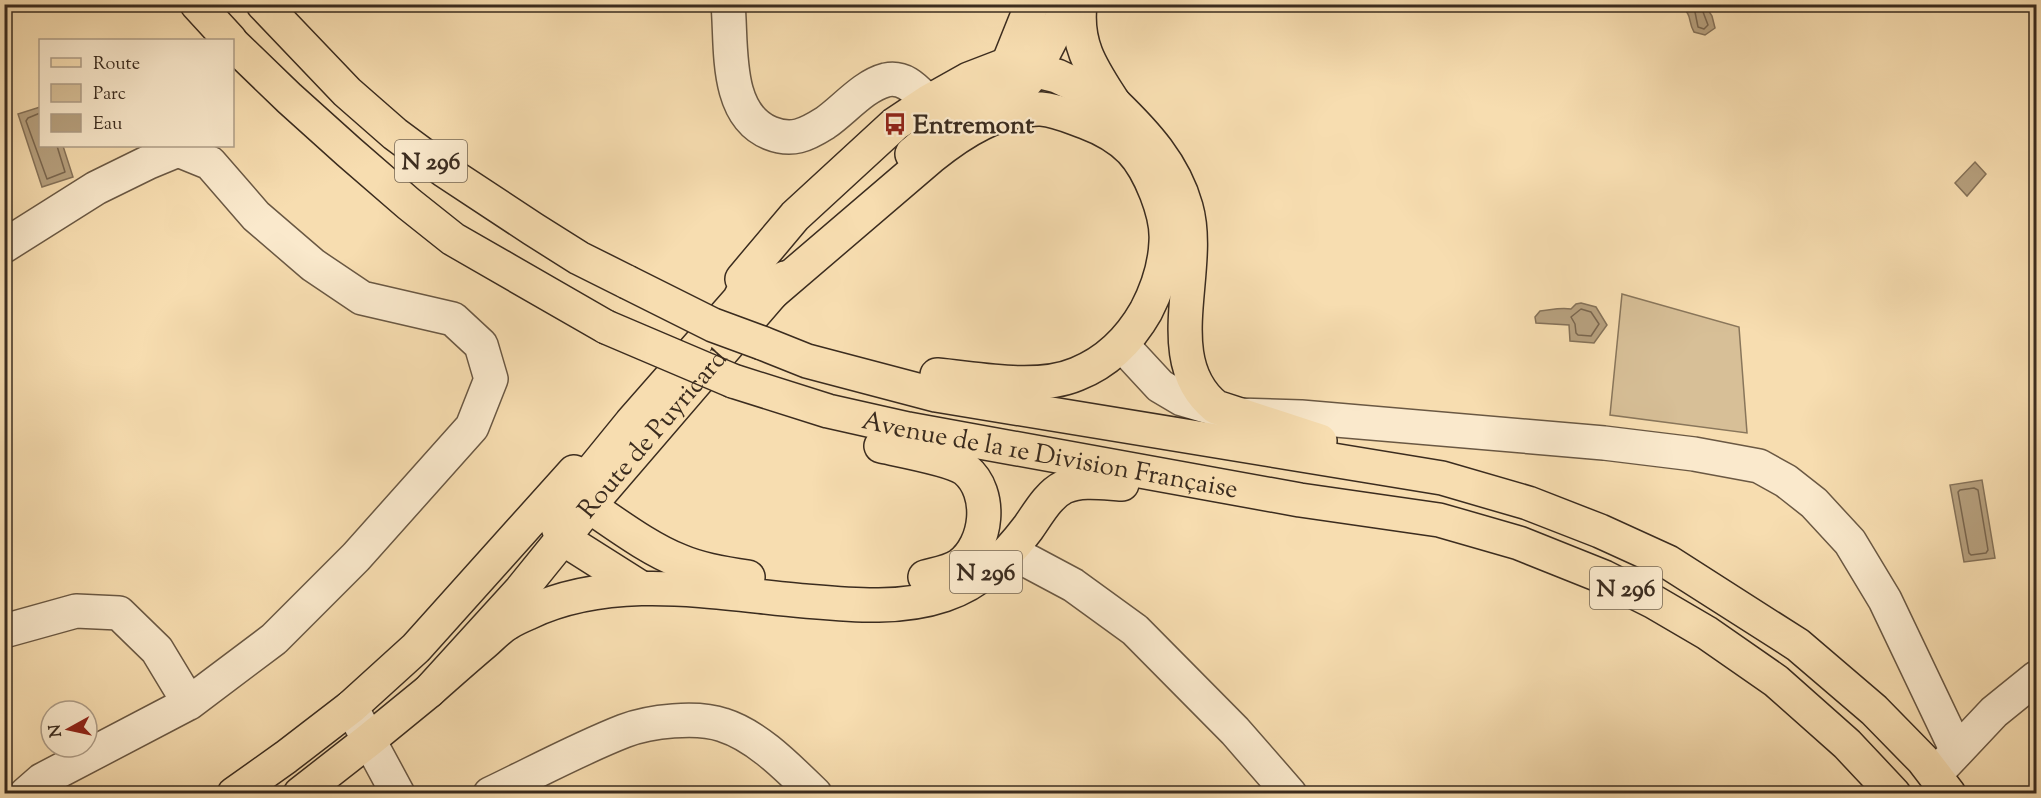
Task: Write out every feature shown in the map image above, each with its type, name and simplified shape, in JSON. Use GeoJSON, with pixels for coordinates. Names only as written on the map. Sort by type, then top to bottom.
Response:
{"type":"FeatureCollection","features":[{"type":"Feature","properties":{"kind":"main road","name":"Avenue de la 1e Division Française"},"geometry":{"type":"LineString","coordinates":[[197,4],[229,39]]}},
{"type":"Feature","properties":{"kind":"main road","name":"Avenue de la 1e Division Française"},"geometry":{"type":"LineString","coordinates":[[263,4],[347,92],[395,134],[444,171],[532,230],[579,258],[713,325],[807,361],[936,395],[1442,478],[1528,503],[1600,531],[1668,562],[1797,645],[1874,710],[1923,760],[1942,784]]}},
{"type":"Feature","properties":{"kind":"main road"},"geometry":{"type":"LineString","coordinates":[[1020,85],[1032,4]]}},
{"type":"Feature","properties":{"kind":"main road"},"geometry":{"type":"LineString","coordinates":[[765,299],[958,135],[981,123],[1020,85],[1069,4]]}},
{"type":"Feature","properties":{"kind":"main road"},"geometry":{"type":"LineString","coordinates":[[1080,4],[1078,20],[1080,40],[1088,62],[1114,103],[1139,127],[1156,148],[1176,178],[1187,209],[1190,260],[1185,348],[1195,384],[1203,397],[1216,407],[1236,415],[1442,478]]}},
{"type":"Feature","properties":{"kind":"main road","name":"Avenue de la 1e Division Française"},"geometry":{"type":"LineString","coordinates":[[234,44],[349,152],[453,239],[603,334],[728,388],[828,411],[908,429],[1300,500],[1439,520],[1519,543],[1604,577],[1654,602],[1707,633],[1776,681],[1847,744],[1894,794]]}},
{"type":"Feature","properties":{"kind":"main road"},"geometry":{"type":"LineString","coordinates":[[260,794],[360,723],[498,583],[570,518],[631,423],[739,300],[761,257],[795,216],[895,124],[969,79],[1020,85],[1057,76],[1114,103]]}},
{"type":"Feature","properties":{"kind":"main road"},"geometry":{"type":"LineString","coordinates":[[807,361],[1006,382],[1048,382],[1076,375],[1102,361],[1122,345],[1140,321],[1154,295],[1162,270],[1166,240],[1162,212],[1154,190],[1131,150],[1112,135],[1068,115],[1042,109],[1020,85]]}},
{"type":"Feature","properties":{"kind":"main road","name":"Route de Puyricard"},"geometry":{"type":"LineString","coordinates":[[234,794],[286,758],[429,691],[520,590],[570,518],[789,273],[921,145],[956,117],[1020,85]]}},
{"type":"Feature","properties":{"kind":"main road","name":"Route de Puyricard"},"geometry":{"type":"LineString","coordinates":[[300,794],[360,723],[416,648],[550,500],[761,257]]}},
{"type":"Feature","properties":{"kind":"main road"},"geometry":{"type":"LineString","coordinates":[[570,518],[638,538],[680,561],[726,574],[795,582],[881,583],[914,580],[959,565],[976,548],[983,522],[983,504],[978,483],[965,468],[779,418],[728,388]]}},
{"type":"Feature","properties":{"kind":"main road","name":"N 296"},"geometry":{"type":"LineString","coordinates":[[570,518],[641,588],[834,603],[893,605],[920,602],[970,583],[991,569],[1016,544],[1050,498],[1064,487],[1083,482],[1300,500]]}},
{"type":"Feature","properties":{"kind":"main road"},"geometry":{"type":"LineString","coordinates":[[429,691],[508,622],[543,606],[573,596],[641,588]]}},
{"type":"Feature","properties":{"kind":"street"},"geometry":{"type":"LineString","coordinates":[[729,4],[731,67],[739,104],[759,128],[782,138],[803,136],[826,122],[870,88],[886,80],[905,81],[928,102]]}},
{"type":"Feature","properties":{"kind":"street"},"geometry":{"type":"LineString","coordinates":[[4,246],[96,188],[178,150],[210,163],[256,216],[313,265],[362,297],[453,319],[481,345],[491,379],[472,427],[356,557],[274,639],[189,703],[42,780],[26,794]]}},
{"type":"Feature","properties":{"kind":"street"},"geometry":{"type":"LineString","coordinates":[[1122,345],[1160,386],[1182,399],[1236,415],[1301,417],[1571,440],[1694,454],[1759,466],[1786,481],[1814,503],[1850,542],[1885,600],[1957,751]]}},
{"type":"Feature","properties":{"kind":"street"},"geometry":{"type":"LineString","coordinates":[[967,556],[1028,561],[1073,585],[1135,630],[1235,730],[1290,794]]}},
{"type":"Feature","properties":{"kind":"street"},"geometry":{"type":"LineString","coordinates":[[4,631],[76,611],[119,613],[157,650],[189,703]]}},
{"type":"Feature","properties":{"kind":"street"},"geometry":{"type":"LineString","coordinates":[[1942,784],[1957,751],[1994,712],[2037,678]]}},
{"type":"Feature","properties":{"kind":"street"},"geometry":{"type":"LineString","coordinates":[[490,794],[626,730],[664,722],[698,719],[724,725],[762,745],[815,794]]}},
{"type":"Feature","properties":{"kind":"street"},"geometry":{"type":"LineString","coordinates":[[360,723],[398,794]]}},
{"type":"Feature","properties":{"kind":"green space"},"geometry":{"type":"Polygon","coordinates":[[[1622,294],[1739,327],[1747,433],[1610,415],[1622,294]]]}},
{"type":"Feature","properties":{"kind":"water"},"geometry":{"type":"Polygon","coordinates":[[[1679,5],[1705,5],[1712,16],[1715,28],[1705,35],[1694,32],[1688,15],[1679,5]]]}},
{"type":"Feature","properties":{"kind":"water"},"geometry":{"type":"Polygon","coordinates":[[[39,107],[39,147],[63,147],[73,177],[42,187],[18,114],[39,107]]]}},
{"type":"Feature","properties":{"kind":"water"},"geometry":{"type":"Polygon","coordinates":[[[1975,162],[1986,174],[1967,196],[1955,183],[1975,162]]]}},
{"type":"Feature","properties":{"kind":"water"},"geometry":{"type":"Polygon","coordinates":[[[1581,303],[1596,307],[1607,325],[1594,343],[1570,341],[1569,325],[1536,323],[1535,317],[1540,311],[1571,309],[1581,303]]]}},
{"type":"Feature","properties":{"kind":"water"},"geometry":{"type":"Polygon","coordinates":[[[1982,480],[1995,558],[1964,562],[1950,485],[1982,480]]]}},
{"type":"Feature","properties":{"kind":"place","name":"Entremont"},"geometry":{"type":"Point","coordinates":[895,124]}}]}
